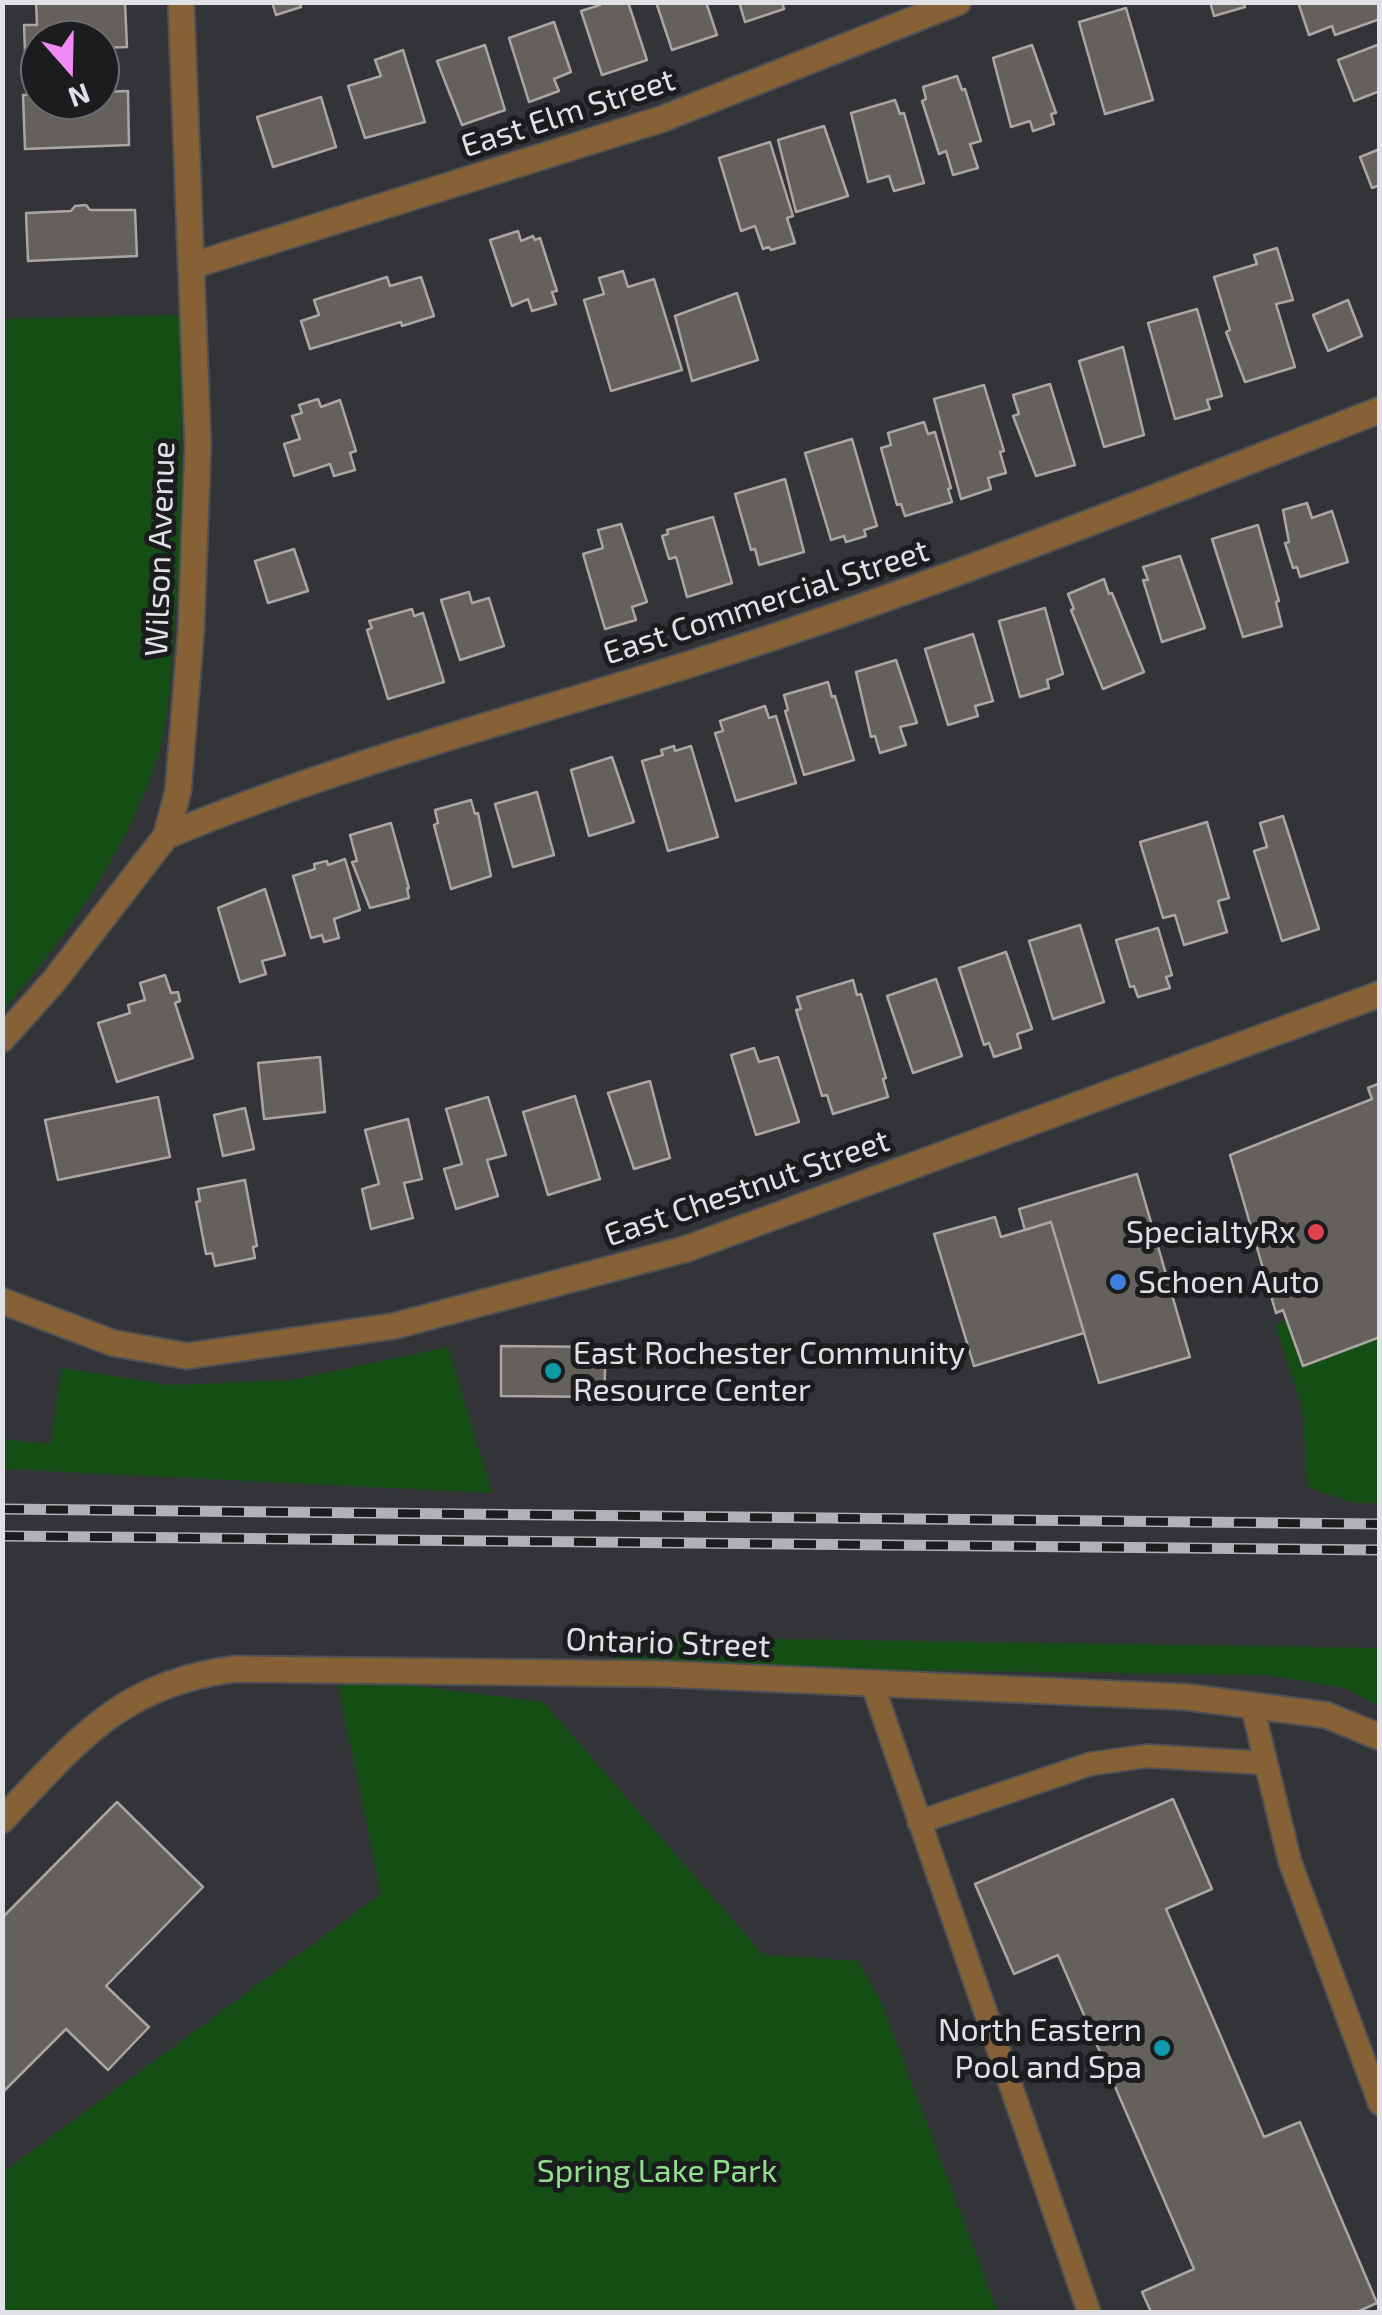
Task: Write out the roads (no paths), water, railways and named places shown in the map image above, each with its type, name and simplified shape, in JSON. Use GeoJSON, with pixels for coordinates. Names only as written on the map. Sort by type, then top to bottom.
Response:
{"type":"FeatureCollection","features":[{"type":"Feature","properties":{"kind":"street","name":"Wilson Avenue"},"geometry":{"type":"LineString","coordinates":[[2,1039],[54,981],[166,836],[178,792],[192,631],[198,445],[182,2]]}},
{"type":"Feature","properties":{"kind":"street","name":"East Elm Street"},"geometry":{"type":"LineString","coordinates":[[190,266],[662,120],[958,2]]}},
{"type":"Feature","properties":{"kind":"street","name":"East Commercial Street"},"geometry":{"type":"LineString","coordinates":[[166,836],[245,803],[735,650],[955,574],[1380,410]]}},
{"type":"Feature","properties":{"kind":"street","name":"East Chestnut Street"},"geometry":{"type":"LineString","coordinates":[[2,1301],[113,1343],[186,1356],[394,1326],[686,1249],[1380,994]]}},
{"type":"Feature","properties":{"kind":"street","name":"Ontario Street"},"geometry":{"type":"LineString","coordinates":[[2,1820],[79,1740],[119,1706],[145,1692],[205,1672],[236,1668],[664,1674],[1186,1697],[1326,1714],[1380,1737]]}},
{"type":"Feature","properties":{"kind":"lane"},"geometry":{"type":"LineString","coordinates":[[872,1683],[1089,2312]]}},
{"type":"Feature","properties":{"kind":"lane"},"geometry":{"type":"LineString","coordinates":[[1252,1705],[1290,1862],[1380,2104]]}},
{"type":"Feature","properties":{"kind":"lane"},"geometry":{"type":"LineString","coordinates":[[919,1822],[1090,1764],[1147,1756],[1266,1763]]}},
{"type":"Feature","properties":{"kind":"railway"},"geometry":{"type":"LineString","coordinates":[[2,1509],[1380,1524]]}},
{"type":"Feature","properties":{"kind":"railway"},"geometry":{"type":"LineString","coordinates":[[2,1536],[1380,1550]]}},
{"type":"Feature","properties":{"kind":"place","name":"SpecialtyRx"},"geometry":{"type":"Point","coordinates":[1316,1232]}},
{"type":"Feature","properties":{"kind":"place","name":"Schoen Auto"},"geometry":{"type":"Point","coordinates":[1118,1282]}},
{"type":"Feature","properties":{"kind":"place","name":"East Rochester Community Resource Center"},"geometry":{"type":"Point","coordinates":[553,1371]}},
{"type":"Feature","properties":{"kind":"place","name":"North Eastern Pool and Spa"},"geometry":{"type":"Point","coordinates":[1162,2048]}},
{"type":"Feature","properties":{"kind":"park label","name":"Spring Lake Park"},"geometry":{"type":"Point","coordinates":[657,2171]}}]}
